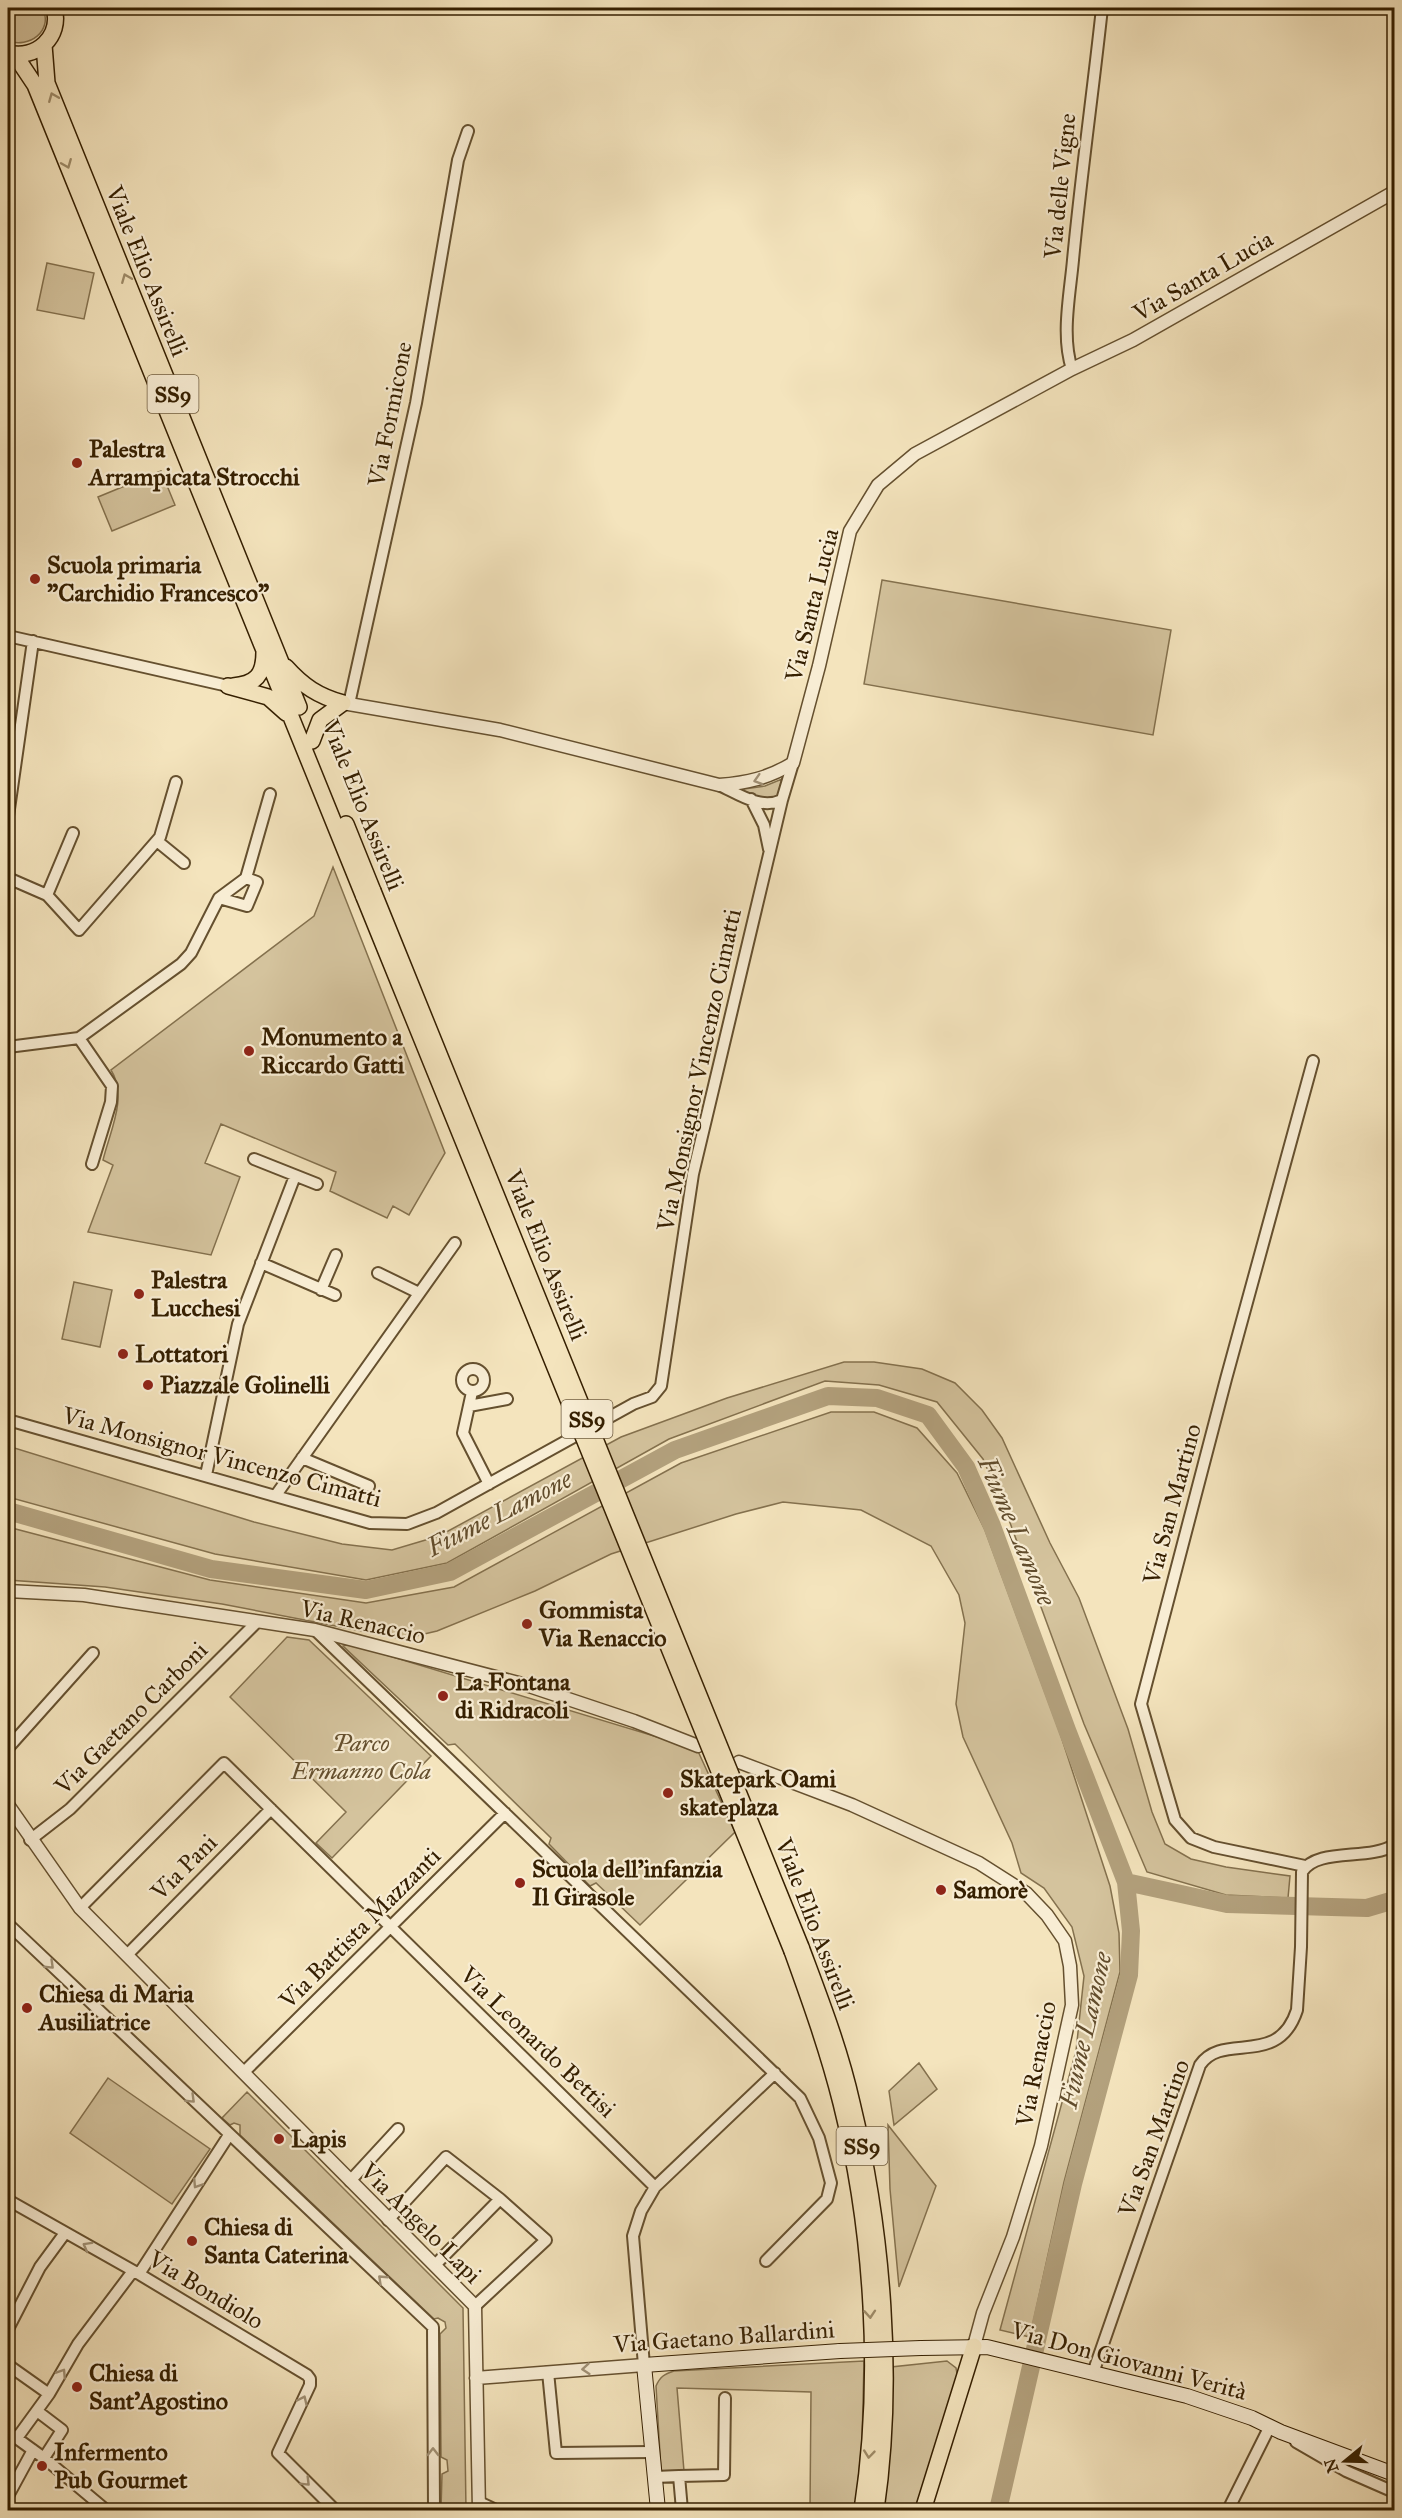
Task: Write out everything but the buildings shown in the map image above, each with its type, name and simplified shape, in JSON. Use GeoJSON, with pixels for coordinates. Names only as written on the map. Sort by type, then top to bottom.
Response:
{"type":"FeatureCollection","features":[{"type":"Feature","properties":{"kind":"main road","name":"SS9"},"geometry":{"type":"LineString","coordinates":[[11,54],[26,54],[44,45],[52,35],[56,23],[54,8]]}},
{"type":"Feature","properties":{"kind":"main road","name":"Viale Elio Assirelli"},"geometry":{"type":"LineString","coordinates":[[44,45],[48,82],[312,741],[369,894]]}},
{"type":"Feature","properties":{"kind":"main road","name":"Viale Elio Assirelli"},"geometry":{"type":"LineString","coordinates":[[11,54],[35,86],[293,720],[369,894],[833,2033],[852,2102],[869,2181],[886,2353],[880,2482],[876,2511]]}},
{"type":"Feature","properties":{"kind":"main road"},"geometry":{"type":"LineString","coordinates":[[228,686],[245,685],[259,675],[264,666],[264,649]]}},
{"type":"Feature","properties":{"kind":"main road"},"geometry":{"type":"LineString","coordinates":[[281,663],[309,690],[323,698],[346,704]]}},
{"type":"Feature","properties":{"kind":"main road"},"geometry":{"type":"LineString","coordinates":[[228,686],[268,697],[293,720]]}},
{"type":"Feature","properties":{"kind":"main road"},"geometry":{"type":"LineString","coordinates":[[312,741],[320,720],[346,704]]}},
{"type":"Feature","properties":{"kind":"main road","name":"Viale Elio Assirelli"},"geometry":{"type":"LineString","coordinates":[[797,1949],[836,2082],[860,2197],[866,2249],[873,2360],[872,2419],[862,2511]]}},
{"type":"Feature","properties":{"kind":"main road"},"geometry":{"type":"LineString","coordinates":[[923,2511],[981,2346]]}},
{"type":"Feature","properties":{"kind":"main road","name":"Via Gaetano Ballardini"},"geometry":{"type":"LineString","coordinates":[[644,2365],[840,2351],[981,2346]]}},
{"type":"Feature","properties":{"kind":"main road","name":"Via Don Giovanni Verità"},"geometry":{"type":"LineString","coordinates":[[981,2346],[1187,2396],[1252,2418],[1275,2429],[1395,2474]]}},
{"type":"Feature","properties":{"kind":"main road"},"geometry":{"type":"LineString","coordinates":[[644,2365],[658,2511]]}},
{"type":"Feature","properties":{"kind":"street","name":"Via delle Vigne"},"geometry":{"type":"LineString","coordinates":[[1072,369],[1068,357],[1069,305],[1080,181],[1102,8]]}},
{"type":"Feature","properties":{"kind":"street","name":"Via Formicone"},"geometry":{"type":"LineString","coordinates":[[346,704],[416,403],[458,160],[468,131]]}},
{"type":"Feature","properties":{"kind":"street","name":"Via Santa Lucia"},"geometry":{"type":"LineString","coordinates":[[793,763],[819,666],[850,531],[878,485],[915,454],[1072,369],[1133,340],[1395,192]]}},
{"type":"Feature","properties":{"kind":"street"},"geometry":{"type":"LineString","coordinates":[[8,636],[228,686]]}},
{"type":"Feature","properties":{"kind":"street"},"geometry":{"type":"LineString","coordinates":[[8,816],[33,641]]}},
{"type":"Feature","properties":{"kind":"street"},"geometry":{"type":"LineString","coordinates":[[346,704],[500,730],[719,785],[765,805],[782,800]]}},
{"type":"Feature","properties":{"kind":"street"},"geometry":{"type":"LineString","coordinates":[[719,785],[763,779],[793,763]]}},
{"type":"Feature","properties":{"kind":"street","name":"Via Monsignor Vincenzo Cimatti"},"geometry":{"type":"LineString","coordinates":[[8,1420],[276,1495],[320,1510],[370,1523],[407,1524],[436,1513],[633,1404],[652,1397],[661,1386],[693,1174],[769,852],[793,763]]}},
{"type":"Feature","properties":{"kind":"street"},"geometry":{"type":"LineString","coordinates":[[8,878],[47,895],[79,930],[160,837],[176,782]]}},
{"type":"Feature","properties":{"kind":"street"},"geometry":{"type":"LineString","coordinates":[[8,1047],[79,1038],[181,964],[191,953],[219,898],[246,878],[270,794]]}},
{"type":"Feature","properties":{"kind":"street","name":"Via Monsignor Vincenzo Cimatti"},"geometry":{"type":"LineString","coordinates":[[751,799],[764,825],[769,852]]}},
{"type":"Feature","properties":{"kind":"street"},"geometry":{"type":"LineString","coordinates":[[47,895],[73,833]]}},
{"type":"Feature","properties":{"kind":"street"},"geometry":{"type":"LineString","coordinates":[[157,841],[184,863]]}},
{"type":"Feature","properties":{"kind":"street"},"geometry":{"type":"LineString","coordinates":[[219,898],[247,906],[257,882],[246,878]]}},
{"type":"Feature","properties":{"kind":"street"},"geometry":{"type":"LineString","coordinates":[[79,1038],[112,1086],[111,1102],[92,1164]]}},
{"type":"Feature","properties":{"kind":"street","name":"Via San Martino"},"geometry":{"type":"LineString","coordinates":[[1313,1061],[1226,1379],[1142,1704],[1175,1820],[1191,1838],[1214,1847],[1304,1869],[1321,1858],[1365,1855],[1395,1845]]}},
{"type":"Feature","properties":{"kind":"street"},"geometry":{"type":"LineString","coordinates":[[8,1133],[8,1146]]}},
{"type":"Feature","properties":{"kind":"street"},"geometry":{"type":"LineString","coordinates":[[254,1159],[316,1184]]}},
{"type":"Feature","properties":{"kind":"street"},"geometry":{"type":"LineString","coordinates":[[206,1475],[238,1324],[295,1176]]}},
{"type":"Feature","properties":{"kind":"street"},"geometry":{"type":"LineString","coordinates":[[276,1495],[455,1243]]}},
{"type":"Feature","properties":{"kind":"street"},"geometry":{"type":"LineString","coordinates":[[321,1290],[336,1255]]}},
{"type":"Feature","properties":{"kind":"street"},"geometry":{"type":"LineString","coordinates":[[261,1263],[335,1295]]}},
{"type":"Feature","properties":{"kind":"street"},"geometry":{"type":"LineString","coordinates":[[378,1273],[419,1293]]}},
{"type":"Feature","properties":{"kind":"street"},"geometry":{"type":"LineString","coordinates":[[472,1392],[463,1433],[489,1484]]}},
{"type":"Feature","properties":{"kind":"street"},"geometry":{"type":"LineString","coordinates":[[470,1406],[507,1399]]}},
{"type":"Feature","properties":{"kind":"street"},"geometry":{"type":"LineString","coordinates":[[302,1458],[369,1486]]}},
{"type":"Feature","properties":{"kind":"street","name":"Via Renaccio"},"geometry":{"type":"LineString","coordinates":[[8,1591],[84,1595],[315,1630],[526,1685],[634,1721],[698,1746]]}},
{"type":"Feature","properties":{"kind":"street","name":"Via Gaetano Carboni"},"geometry":{"type":"LineString","coordinates":[[30,1840],[70,1809],[257,1622]]}},
{"type":"Feature","properties":{"kind":"street"},"geometry":{"type":"LineString","coordinates":[[315,1630],[800,2098],[819,2138],[831,2184],[827,2199],[766,2261]]}},
{"type":"Feature","properties":{"kind":"street"},"geometry":{"type":"LineString","coordinates":[[8,1748],[93,1653]]}},
{"type":"Feature","properties":{"kind":"street","name":"Via Renaccio"},"geometry":{"type":"LineString","coordinates":[[739,1762],[852,1805],[980,1863],[1026,1893],[1047,1915],[1065,1941],[1070,1966],[1072,2005],[1041,2146],[1013,2237],[983,2313],[981,2346]]}},
{"type":"Feature","properties":{"kind":"street","name":"Via Leonardo Bettisi"},"geometry":{"type":"LineString","coordinates":[[80,1908],[224,1763],[655,2187]]}},
{"type":"Feature","properties":{"kind":"street","name":"Via Angelo Lapi"},"geometry":{"type":"LineString","coordinates":[[8,1805],[30,1840],[80,1908],[475,2306],[479,2506]]}},
{"type":"Feature","properties":{"kind":"street","name":"Via Pani"},"geometry":{"type":"LineString","coordinates":[[127,1955],[271,1809]]}},
{"type":"Feature","properties":{"kind":"street","name":"Via Battista Mazzanti"},"geometry":{"type":"LineString","coordinates":[[244,2072],[505,1813]]}},
{"type":"Feature","properties":{"kind":"street","name":"Via San Martino"},"geometry":{"type":"LineString","coordinates":[[1093,2373],[1200,2065],[1210,2054],[1260,2046],[1282,2036],[1297,2010],[1304,1869]]}},
{"type":"Feature","properties":{"kind":"street"},"geometry":{"type":"LineString","coordinates":[[8,1924],[433,2327],[434,2511]]}},
{"type":"Feature","properties":{"kind":"street"},"geometry":{"type":"LineString","coordinates":[[644,2365],[633,2236],[641,2211],[655,2187],[775,2073]]}},
{"type":"Feature","properties":{"kind":"street"},"geometry":{"type":"LineString","coordinates":[[350,2181],[398,2129]]}},
{"type":"Feature","properties":{"kind":"street"},"geometry":{"type":"LineString","coordinates":[[102,2509],[44,2458],[12,2435],[37,2410],[49,2394],[78,2344],[136,2272],[229,2135]]}},
{"type":"Feature","properties":{"kind":"street"},"geometry":{"type":"LineString","coordinates":[[388,2220],[446,2157],[500,2199],[546,2240],[475,2306]]}},
{"type":"Feature","properties":{"kind":"street"},"geometry":{"type":"LineString","coordinates":[[435,2265],[500,2199]]}},
{"type":"Feature","properties":{"kind":"street","name":"Via Bondiolo"},"geometry":{"type":"LineString","coordinates":[[9,2204],[136,2272],[307,2375],[310,2385],[278,2453],[335,2511]]}},
{"type":"Feature","properties":{"kind":"street"},"geometry":{"type":"LineString","coordinates":[[8,2329],[40,2267],[65,2233]]}},
{"type":"Feature","properties":{"kind":"street"},"geometry":{"type":"LineString","coordinates":[[8,2365],[49,2394]]}},
{"type":"Feature","properties":{"kind":"street","name":"Via Gaetano Ballardini"},"geometry":{"type":"LineString","coordinates":[[476,2378],[644,2365]]}},
{"type":"Feature","properties":{"kind":"street"},"geometry":{"type":"LineString","coordinates":[[548,2372],[556,2453],[651,2452]]}},
{"type":"Feature","properties":{"kind":"street"},"geometry":{"type":"LineString","coordinates":[[655,2477],[724,2475],[725,2398]]}},
{"type":"Feature","properties":{"kind":"street"},"geometry":{"type":"LineString","coordinates":[[37,2410],[62,2430],[44,2458]]}},
{"type":"Feature","properties":{"kind":"street","name":"Via Don Giovanni Verità"},"geometry":{"type":"LineString","coordinates":[[1228,2511],[1275,2429],[1346,2471],[1395,2492]]}},
{"type":"Feature","properties":{"kind":"street"},"geometry":{"type":"LineString","coordinates":[[8,2496],[33,2450]]}},
{"type":"Feature","properties":{"kind":"street"},"geometry":{"type":"LineString","coordinates":[[679,2476],[682,2511]]}},
{"type":"Feature","properties":{"kind":"street"},"geometry":{"type":"LineString","coordinates":[[479,2506],[496,2511]]}},
{"type":"Feature","properties":{"kind":"green space"},"geometry":{"type":"Polygon","coordinates":[[[8,8],[43,8],[45,24],[42,31],[31,40],[16,43],[8,41],[8,8]]]}},
{"type":"Feature","properties":{"kind":"green space"},"geometry":{"type":"Polygon","coordinates":[[[47,263],[94,273],[84,319],[37,310],[47,263]]]}},
{"type":"Feature","properties":{"kind":"green space"},"geometry":{"type":"Polygon","coordinates":[[[161,471],[175,505],[112,531],[98,497],[161,471]]]}},
{"type":"Feature","properties":{"kind":"green space"},"geometry":{"type":"Polygon","coordinates":[[[882,580],[1171,630],[1153,735],[864,684],[882,580]]]}},
{"type":"Feature","properties":{"kind":"green space"},"geometry":{"type":"Polygon","coordinates":[[[782,779],[777,798],[768,800],[744,792],[744,789],[765,786],[782,779]]]}},
{"type":"Feature","properties":{"kind":"green space"},"geometry":{"type":"Polygon","coordinates":[[[333,867],[445,1153],[409,1215],[393,1206],[387,1218],[330,1191],[336,1172],[221,1124],[205,1163],[240,1177],[211,1255],[88,1232],[113,1165],[103,1160],[118,1103],[116,1080],[111,1070],[314,916],[333,867]]]}},
{"type":"Feature","properties":{"kind":"green space"},"geometry":{"type":"Polygon","coordinates":[[[74,1282],[112,1290],[100,1347],[62,1339],[74,1282]]]}},
{"type":"Feature","properties":{"kind":"green space"},"geometry":{"type":"Polygon","coordinates":[[[844,1362],[874,1362],[922,1369],[955,1383],[982,1410],[1002,1438],[1050,1543],[1079,1598],[1128,1729],[1152,1812],[1165,1844],[1191,1859],[1226,1867],[1290,1876],[1288,1898],[1226,1895],[1147,1872],[1084,1724],[1009,1520],[983,1459],[937,1402],[879,1385],[825,1381],[669,1439],[447,1563],[366,1580],[215,1554],[8,1497],[8,1446],[254,1522],[342,1544],[392,1550],[439,1536],[621,1437],[727,1398],[844,1362]]]}},
{"type":"Feature","properties":{"kind":"green space"},"geometry":{"type":"Polygon","coordinates":[[[831,1412],[874,1412],[917,1428],[957,1473],[985,1530],[1060,1733],[1110,1886],[1119,1933],[1120,1972],[1064,2182],[1030,2337],[1000,2330],[1076,2051],[1084,1976],[1072,1927],[1044,1888],[1021,1873],[1012,1843],[963,1737],[956,1704],[965,1623],[959,1595],[931,1546],[861,1510],[783,1502],[736,1514],[611,1554],[535,1591],[437,1631],[403,1639],[222,1604],[105,1587],[8,1580],[8,1527],[210,1580],[366,1603],[454,1587],[681,1463],[831,1412]]]}},
{"type":"Feature","properties":{"kind":"green space","name":"Parco Ermanno Cola"},"geometry":{"type":"Polygon","coordinates":[[[287,1637],[309,1640],[431,1756],[332,1858],[316,1843],[346,1812],[230,1697],[287,1637]]]}},
{"type":"Feature","properties":{"kind":"green space"},"geometry":{"type":"Polygon","coordinates":[[[350,1644],[697,1749],[735,1832],[640,1925],[596,1883],[590,1886],[549,1844],[551,1838],[455,1744],[448,1745],[343,1646],[350,1644]]]}},
{"type":"Feature","properties":{"kind":"green space"},"geometry":{"type":"Polygon","coordinates":[[[919,2063],[937,2089],[894,2125],[889,2091],[919,2063]]]}},
{"type":"Feature","properties":{"kind":"green space"},"geometry":{"type":"Polygon","coordinates":[[[108,2078],[210,2149],[172,2204],[70,2133],[108,2078]]]}},
{"type":"Feature","properties":{"kind":"green space"},"geometry":{"type":"Polygon","coordinates":[[[247,2092],[463,2308],[466,2510],[441,2510],[442,2474],[448,2471],[447,2460],[441,2457],[440,2334],[446,2328],[445,2322],[438,2318],[434,2319],[240,2135],[240,2125],[234,2123],[230,2125],[222,2118],[247,2092]]]}},
{"type":"Feature","properties":{"kind":"green space"},"geometry":{"type":"Polygon","coordinates":[[[888,2125],[936,2186],[899,2287],[890,2189],[888,2125]]]}},
{"type":"Feature","properties":{"kind":"green space"},"geometry":{"type":"Polygon","coordinates":[[[864,2361],[862,2442],[855,2510],[810,2510],[811,2392],[677,2388],[684,2471],[661,2471],[656,2386],[665,2375],[674,2371],[864,2361]]]}},
{"type":"Feature","properties":{"kind":"green space"},"geometry":{"type":"Polygon","coordinates":[[[947,2361],[956,2368],[958,2378],[916,2510],[882,2510],[891,2367],[947,2361]]]}},
{"type":"Feature","properties":{"kind":"waterway","name":"Fiume Lamone"},"geometry":{"type":"LineString","coordinates":[[8,1511],[211,1569],[366,1590],[450,1572],[675,1450],[828,1396],[877,1398],[928,1415],[966,1467],[992,1526],[1126,1882],[1131,1931],[1129,1975],[1073,2184],[998,2510]]}},
{"type":"Feature","properties":{"kind":"waterway"},"geometry":{"type":"LineString","coordinates":[[1126,1882],[1227,1904],[1367,1908],[1394,1900]]}},
{"type":"Feature","properties":{"kind":"place","name":"Palestra Arrampicata Strocchi"},"geometry":{"type":"Point","coordinates":[77,463]}},
{"type":"Feature","properties":{"kind":"place","name":"Scuola primaria \"Carchidio Francesco\""},"geometry":{"type":"Point","coordinates":[35,579]}},
{"type":"Feature","properties":{"kind":"place","name":"Monumento a Riccardo Gatti"},"geometry":{"type":"Point","coordinates":[249,1051]}},
{"type":"Feature","properties":{"kind":"place","name":"Palestra Lucchesi"},"geometry":{"type":"Point","coordinates":[139,1294]}},
{"type":"Feature","properties":{"kind":"place","name":"Lottatori"},"geometry":{"type":"Point","coordinates":[123,1354]}},
{"type":"Feature","properties":{"kind":"place","name":"Piazzale Golinelli"},"geometry":{"type":"Point","coordinates":[148,1385]}},
{"type":"Feature","properties":{"kind":"place","name":"Gommista Via Renaccio"},"geometry":{"type":"Point","coordinates":[527,1624]}},
{"type":"Feature","properties":{"kind":"place","name":"La Fontana di Ridracoli"},"geometry":{"type":"Point","coordinates":[443,1696]}},
{"type":"Feature","properties":{"kind":"place","name":"Skatepark Oami skateplaza"},"geometry":{"type":"Point","coordinates":[668,1793]}},
{"type":"Feature","properties":{"kind":"place","name":"Scuola dell'infanzia Il Girasole"},"geometry":{"type":"Point","coordinates":[520,1883]}},
{"type":"Feature","properties":{"kind":"place","name":"Samorè"},"geometry":{"type":"Point","coordinates":[941,1890]}},
{"type":"Feature","properties":{"kind":"place","name":"Chiesa di Maria Ausiliatrice"},"geometry":{"type":"Point","coordinates":[27,2008]}},
{"type":"Feature","properties":{"kind":"place","name":"Lapis"},"geometry":{"type":"Point","coordinates":[279,2139]}},
{"type":"Feature","properties":{"kind":"place","name":"Chiesa di Santa Caterina"},"geometry":{"type":"Point","coordinates":[192,2241]}},
{"type":"Feature","properties":{"kind":"place","name":"Chiesa di Sant'Agostino"},"geometry":{"type":"Point","coordinates":[77,2387]}},
{"type":"Feature","properties":{"kind":"place","name":"Infermento Pub Gourmet"},"geometry":{"type":"Point","coordinates":[42,2466]}}]}
